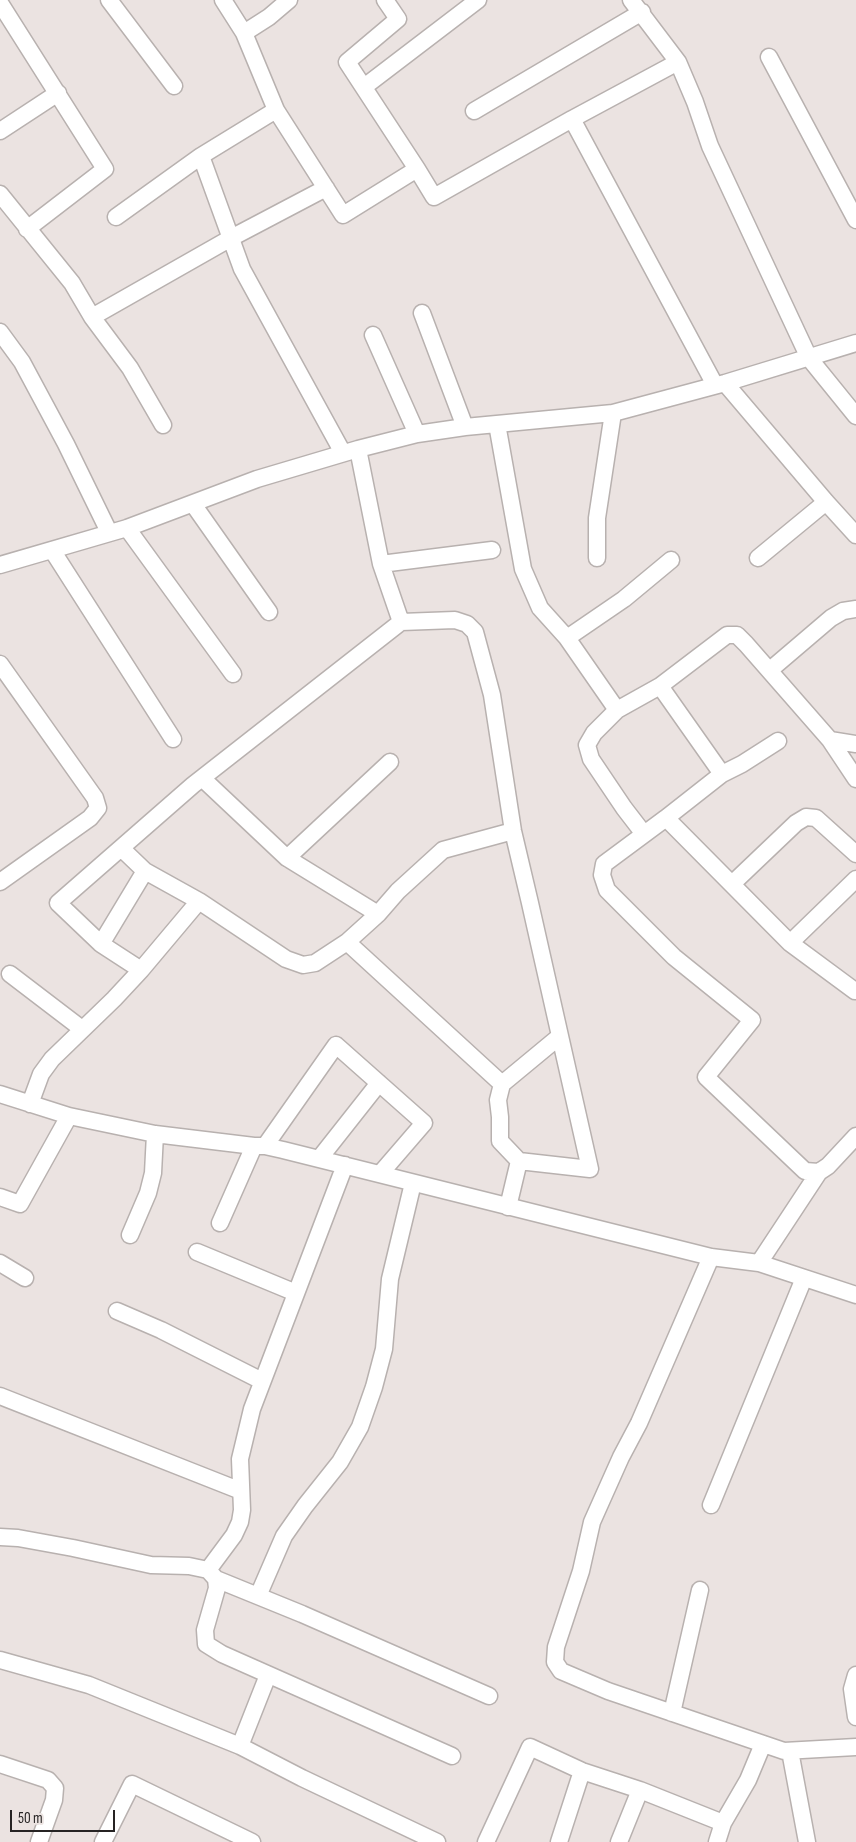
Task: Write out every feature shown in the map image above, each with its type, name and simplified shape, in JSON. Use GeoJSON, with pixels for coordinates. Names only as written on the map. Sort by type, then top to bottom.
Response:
{"type":"FeatureCollection","features":[{"type":"Feature","properties":{"kind":"street"},"geometry":{"type":"LineString","coordinates":[[109,0],[174,86]]}},
{"type":"Feature","properties":{"kind":"street"},"geometry":{"type":"LineString","coordinates":[[223,0],[244,34],[276,110],[343,215],[417,169]]}},
{"type":"Feature","properties":{"kind":"street"},"geometry":{"type":"LineString","coordinates":[[244,34],[269,17],[289,0]]}},
{"type":"Feature","properties":{"kind":"street"},"geometry":{"type":"LineString","coordinates":[[385,0],[398,19],[347,62],[434,197],[678,62]]}},
{"type":"Feature","properties":{"kind":"street"},"geometry":{"type":"LineString","coordinates":[[364,87],[472,2]]}},
{"type":"Feature","properties":{"kind":"street"},"geometry":{"type":"LineString","coordinates":[[0,3],[105,169],[27,229]]}},
{"type":"Feature","properties":{"kind":"street"},"geometry":{"type":"LineString","coordinates":[[474,111],[636,6],[678,62],[710,146],[809,358],[856,416]]}},
{"type":"Feature","properties":{"kind":"street"},"geometry":{"type":"LineString","coordinates":[[769,57],[856,220]]}},
{"type":"Feature","properties":{"kind":"street"},"geometry":{"type":"LineString","coordinates":[[0,131],[58,93]]}},
{"type":"Feature","properties":{"kind":"street"},"geometry":{"type":"LineString","coordinates":[[116,217],[200,156],[276,110]]}},
{"type":"Feature","properties":{"kind":"street"},"geometry":{"type":"LineString","coordinates":[[572,119],[720,384],[856,535]]}},
{"type":"Feature","properties":{"kind":"street"},"geometry":{"type":"LineString","coordinates":[[200,156],[242,269],[350,451],[381,564],[401,622]]}},
{"type":"Feature","properties":{"kind":"street"},"geometry":{"type":"LineString","coordinates":[[92,317],[230,238],[326,188]]}},
{"type":"Feature","properties":{"kind":"street"},"geometry":{"type":"LineString","coordinates":[[0,194],[72,283],[92,317],[130,368],[163,425]]}},
{"type":"Feature","properties":{"kind":"street"},"geometry":{"type":"LineString","coordinates":[[422,313],[466,427]]}},
{"type":"Feature","properties":{"kind":"street"},"geometry":{"type":"LineString","coordinates":[[0,332],[22,362],[110,532]]}},
{"type":"Feature","properties":{"kind":"street"},"geometry":{"type":"LineString","coordinates":[[373,335],[417,434]]}},
{"type":"Feature","properties":{"kind":"street"},"geometry":{"type":"LineString","coordinates":[[0,565],[127,528],[257,479],[350,451],[417,434],[466,427],[613,413],[720,384],[856,343]]}},
{"type":"Feature","properties":{"kind":"street"},"geometry":{"type":"LineString","coordinates":[[597,558],[597,518],[613,413]]}},
{"type":"Feature","properties":{"kind":"street"},"geometry":{"type":"LineString","coordinates":[[497,424],[523,569],[540,608],[567,638],[617,710]]}},
{"type":"Feature","properties":{"kind":"street"},"geometry":{"type":"LineString","coordinates":[[758,558],[826,502]]}},
{"type":"Feature","properties":{"kind":"street"},"geometry":{"type":"LineString","coordinates":[[193,504],[269,612]]}},
{"type":"Feature","properties":{"kind":"street"},"geometry":{"type":"LineString","coordinates":[[127,528],[233,674]]}},
{"type":"Feature","properties":{"kind":"street"},"geometry":{"type":"LineString","coordinates":[[52,550],[173,739]]}},
{"type":"Feature","properties":{"kind":"street"},"geometry":{"type":"LineString","coordinates":[[381,564],[492,550]]}},
{"type":"Feature","properties":{"kind":"street"},"geometry":{"type":"LineString","coordinates":[[0,552],[32,556]]}},
{"type":"Feature","properties":{"kind":"street"},"geometry":{"type":"LineString","coordinates":[[567,638],[624,599],[671,560]]}},
{"type":"Feature","properties":{"kind":"street"},"geometry":{"type":"LineString","coordinates":[[770,670],[831,618],[843,611],[856,609]]}},
{"type":"Feature","properties":{"kind":"street"},"geometry":{"type":"LineString","coordinates":[[141,970],[102,944],[58,903],[202,778],[401,622],[455,620],[467,624],[474,632],[492,694],[513,831],[560,1036],[590,1169],[519,1161],[500,1141],[498,1100],[502,1084],[560,1036]]}},
{"type":"Feature","properties":{"kind":"street"},"geometry":{"type":"LineString","coordinates":[[644,834],[591,759],[588,745],[594,733],[617,710],[660,686],[727,636],[736,635],[770,670],[830,740],[856,779]]}},
{"type":"Feature","properties":{"kind":"street"},"geometry":{"type":"LineString","coordinates":[[0,664],[95,798],[98,808],[90,818],[0,882]]}},
{"type":"Feature","properties":{"kind":"street"},"geometry":{"type":"LineString","coordinates":[[660,686],[722,774]]}},
{"type":"Feature","properties":{"kind":"street"},"geometry":{"type":"LineString","coordinates":[[830,740],[856,744]]}},
{"type":"Feature","properties":{"kind":"street"},"geometry":{"type":"LineString","coordinates":[[778,741],[742,764],[722,774],[604,864],[602,875],[607,890],[674,957],[752,1020],[706,1077],[805,1171],[819,1172]]}},
{"type":"Feature","properties":{"kind":"street"},"geometry":{"type":"LineString","coordinates":[[287,858],[390,762]]}},
{"type":"Feature","properties":{"kind":"street"},"geometry":{"type":"LineString","coordinates":[[202,778],[287,858],[378,914]]}},
{"type":"Feature","properties":{"kind":"street"},"geometry":{"type":"LineString","coordinates":[[732,884],[796,823],[806,817],[816,818],[856,854]]}},
{"type":"Feature","properties":{"kind":"street"},"geometry":{"type":"LineString","coordinates":[[666,818],[790,943],[854,991]]}},
{"type":"Feature","properties":{"kind":"street"},"geometry":{"type":"LineString","coordinates":[[121,848],[145,871],[199,901],[286,959],[302,965],[315,963],[347,942],[378,914],[398,891],[443,850],[513,831]]}},
{"type":"Feature","properties":{"kind":"street"},"geometry":{"type":"LineString","coordinates":[[102,944],[145,871]]}},
{"type":"Feature","properties":{"kind":"street"},"geometry":{"type":"LineString","coordinates":[[790,943],[856,879]]}},
{"type":"Feature","properties":{"kind":"street"},"geometry":{"type":"LineString","coordinates":[[30,1104],[41,1074],[52,1059],[141,970],[199,901]]}},
{"type":"Feature","properties":{"kind":"street"},"geometry":{"type":"LineString","coordinates":[[347,942],[502,1084]]}},
{"type":"Feature","properties":{"kind":"street"},"geometry":{"type":"LineString","coordinates":[[10,974],[82,1029]]}},
{"type":"Feature","properties":{"kind":"street"},"geometry":{"type":"LineString","coordinates":[[220,1223],[259,1146],[336,1046],[424,1123],[380,1174]]}},
{"type":"Feature","properties":{"kind":"street"},"geometry":{"type":"LineString","coordinates":[[319,1159],[379,1084]]}},
{"type":"Feature","properties":{"kind":"street"},"geometry":{"type":"LineString","coordinates":[[0,1094],[69,1116],[155,1134],[259,1146],[345,1165],[711,1257],[759,1263],[856,1295]]}},
{"type":"Feature","properties":{"kind":"street"},"geometry":{"type":"LineString","coordinates":[[0,1197],[20,1204],[69,1116]]}},
{"type":"Feature","properties":{"kind":"street"},"geometry":{"type":"LineString","coordinates":[[130,1235],[148,1193],[152,1173],[155,1134]]}},
{"type":"Feature","properties":{"kind":"street"},"geometry":{"type":"LineString","coordinates":[[759,1263],[819,1172],[828,1166],[856,1136]]}},
{"type":"Feature","properties":{"kind":"street"},"geometry":{"type":"LineString","coordinates":[[508,1207],[519,1161]]}},
{"type":"Feature","properties":{"kind":"street"},"geometry":{"type":"LineString","coordinates":[[212,1575],[240,1522],[242,1510],[240,1459],[252,1409],[345,1165]]}},
{"type":"Feature","properties":{"kind":"street"},"geometry":{"type":"LineString","coordinates":[[258,1596],[284,1536],[340,1462],[360,1426],[374,1387],[384,1349],[390,1279],[413,1183]]}},
{"type":"Feature","properties":{"kind":"street"},"geometry":{"type":"LineString","coordinates":[[197,1252],[296,1293]]}},
{"type":"Feature","properties":{"kind":"street"},"geometry":{"type":"LineString","coordinates":[[711,1257],[639,1423],[620,1457],[592,1522],[581,1571],[556,1647],[555,1662],[561,1671],[608,1691],[784,1751],[856,1747]]}},
{"type":"Feature","properties":{"kind":"street"},"geometry":{"type":"LineString","coordinates":[[0,1263],[25,1278]]}},
{"type":"Feature","properties":{"kind":"street"},"geometry":{"type":"LineString","coordinates":[[711,1505],[804,1278]]}},
{"type":"Feature","properties":{"kind":"street"},"geometry":{"type":"LineString","coordinates":[[117,1311],[161,1330],[262,1381]]}},
{"type":"Feature","properties":{"kind":"street"},"geometry":{"type":"LineString","coordinates":[[0,1396],[241,1491]]}},
{"type":"Feature","properties":{"kind":"street"},"geometry":{"type":"LineString","coordinates":[[0,1537],[18,1538],[73,1548],[151,1566],[189,1566],[489,1696]]}},
{"type":"Feature","properties":{"kind":"street"},"geometry":{"type":"LineString","coordinates":[[212,1575],[217,1588],[205,1630],[206,1644],[222,1654],[268,1675],[452,1756]]}},
{"type":"Feature","properties":{"kind":"street"},"geometry":{"type":"LineString","coordinates":[[672,1713],[700,1590]]}},
{"type":"Feature","properties":{"kind":"street"},"geometry":{"type":"LineString","coordinates":[[0,1660],[89,1685],[240,1746],[302,1778],[438,1842]]}},
{"type":"Feature","properties":{"kind":"street"},"geometry":{"type":"LineString","coordinates":[[240,1746],[268,1675]]}},
{"type":"Feature","properties":{"kind":"street"},"geometry":{"type":"LineString","coordinates":[[856,1676],[852,1689],[856,1717]]}},
{"type":"Feature","properties":{"kind":"street"},"geometry":{"type":"LineString","coordinates":[[717,1842],[723,1823],[748,1780],[763,1744]]}},
{"type":"Feature","properties":{"kind":"street"},"geometry":{"type":"LineString","coordinates":[[486,1842],[530,1747],[582,1771],[640,1790],[723,1823]]}},
{"type":"Feature","properties":{"kind":"street"},"geometry":{"type":"LineString","coordinates":[[790,1751],[807,1842]]}},
{"type":"Feature","properties":{"kind":"street"},"geometry":{"type":"LineString","coordinates":[[0,1764],[48,1780],[55,1788],[54,1800],[38,1842]]}},
{"type":"Feature","properties":{"kind":"street"},"geometry":{"type":"LineString","coordinates":[[559,1842],[582,1771]]}},
{"type":"Feature","properties":{"kind":"street"},"geometry":{"type":"LineString","coordinates":[[103,1842],[132,1784],[252,1842]]}},
{"type":"Feature","properties":{"kind":"street"},"geometry":{"type":"LineString","coordinates":[[618,1842],[640,1790]]}}]}
